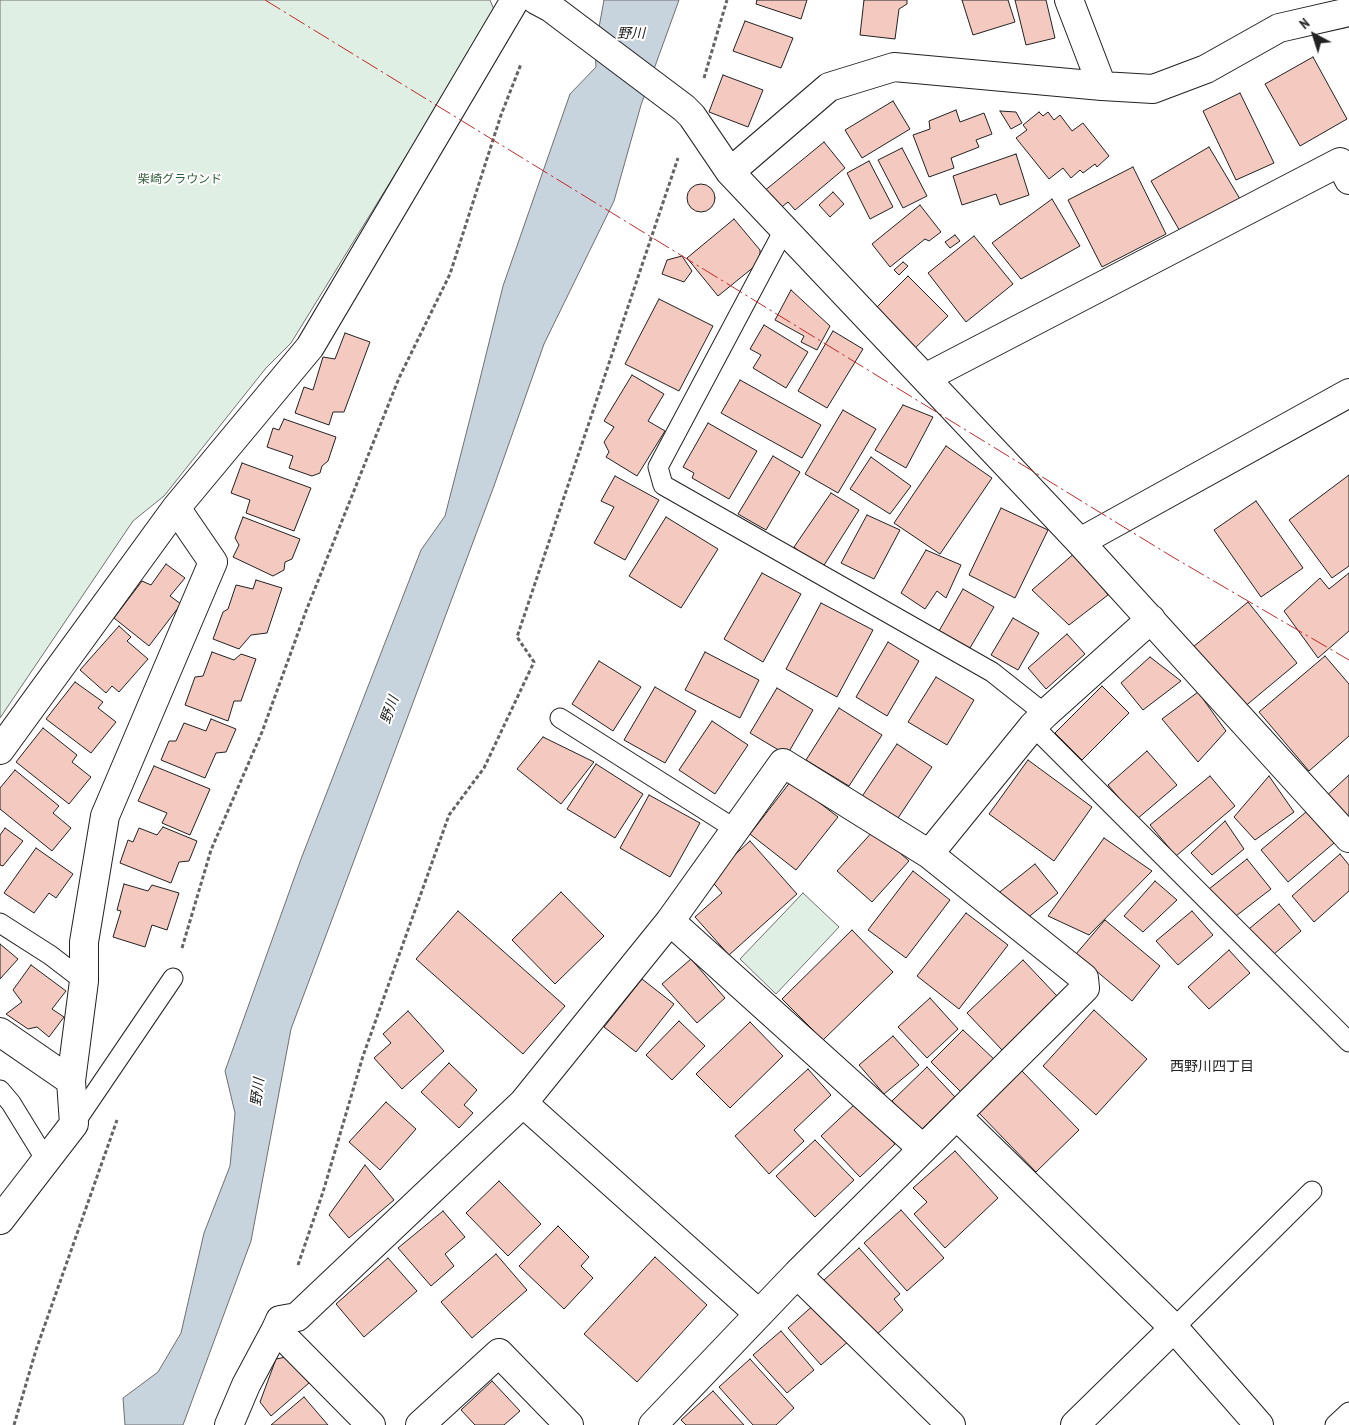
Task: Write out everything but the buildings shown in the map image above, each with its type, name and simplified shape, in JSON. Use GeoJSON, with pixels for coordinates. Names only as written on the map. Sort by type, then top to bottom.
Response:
{"type":"FeatureCollection","features":[{"type":"Feature","properties":{"kind":"street"},"geometry":{"type":"LineString","coordinates":[[0,750],[176,508],[310,347],[515,0]]}},
{"type":"Feature","properties":{"kind":"street"},"geometry":{"type":"LineString","coordinates":[[1069,0],[1102,86]]}},
{"type":"Feature","properties":{"kind":"street"},"geometry":{"type":"LineString","coordinates":[[544,4],[688,112],[730,172],[1152,619],[1349,838]]}},
{"type":"Feature","properties":{"kind":"street"},"geometry":{"type":"LineString","coordinates":[[730,172],[829,87],[894,67],[1153,89],[1206,69],[1279,28],[1349,12]]}},
{"type":"Feature","properties":{"kind":"street"},"geometry":{"type":"LineString","coordinates":[[925,378],[1340,162],[1349,180]]}},
{"type":"Feature","properties":{"kind":"street"},"geometry":{"type":"LineString","coordinates":[[1080,542],[1349,393]]}},
{"type":"Feature","properties":{"kind":"street"},"geometry":{"type":"LineString","coordinates":[[0,1220],[74,1124],[71,1082],[84,981],[84,942],[105,816],[213,562],[176,508]]}},
{"type":"Feature","properties":{"kind":"street"},"geometry":{"type":"LineString","coordinates":[[929,854],[1039,720],[1152,619]]}},
{"type":"Feature","properties":{"kind":"street"},"geometry":{"type":"LineString","coordinates":[[229,1425],[246,1384],[280,1320],[297,1317],[523,1103],[670,921],[784,763],[929,854],[1084,978],[1085,988],[797,1274],[661,1422]]}},
{"type":"Feature","properties":{"kind":"street"},"geometry":{"type":"LineString","coordinates":[[670,921],[923,1149]]}},
{"type":"Feature","properties":{"kind":"street"},"geometry":{"type":"LineString","coordinates":[[0,1032],[71,1082]]}},
{"type":"Feature","properties":{"kind":"street"},"geometry":{"type":"LineString","coordinates":[[523,1103],[759,1314]]}},
{"type":"Feature","properties":{"kind":"street"},"geometry":{"type":"LineString","coordinates":[[957,1116],[1174,1328],[1259,1425]]}},
{"type":"Feature","properties":{"kind":"street"},"geometry":{"type":"LineString","coordinates":[[797,1274],[951,1425]]}},
{"type":"Feature","properties":{"kind":"street"},"geometry":{"type":"LineString","coordinates":[[1075,1425],[1174,1328]]}},
{"type":"Feature","properties":{"kind":"street"},"geometry":{"type":"LineString","coordinates":[[276,1329],[371,1425]]}},
{"type":"Feature","properties":{"kind":"street"},"geometry":{"type":"LineString","coordinates":[[420,1425],[499,1353],[569,1425]]}},
{"type":"Feature","properties":{"kind":"lane"},"geometry":{"type":"LineString","coordinates":[[784,230],[658,467],[663,485],[992,672],[1349,1042]]}},
{"type":"Feature","properties":{"kind":"lane"},"geometry":{"type":"LineString","coordinates":[[560,718],[735,829]]}},
{"type":"Feature","properties":{"kind":"lane"},"geometry":{"type":"LineString","coordinates":[[0,923],[50,955],[84,981]]}},
{"type":"Feature","properties":{"kind":"lane"},"geometry":{"type":"LineString","coordinates":[[74,1124],[173,978]]}},
{"type":"Feature","properties":{"kind":"lane"},"geometry":{"type":"LineString","coordinates":[[0,1090],[11,1103],[46,1160]]}},
{"type":"Feature","properties":{"kind":"lane"},"geometry":{"type":"LineString","coordinates":[[1174,1328],[1312,1191]]}},
{"type":"Feature","properties":{"kind":"lane"},"geometry":{"type":"LineString","coordinates":[[1335,1425],[1349,1412]]}},
{"type":"Feature","properties":{"kind":"path"},"geometry":{"type":"LineString","coordinates":[[298,1265],[363,1056],[449,815],[484,768],[534,662],[517,637],[688,112],[727,0]]}},
{"type":"Feature","properties":{"kind":"path"},"geometry":{"type":"LineString","coordinates":[[173,978],[211,850],[262,732],[306,610],[399,378],[450,274],[501,116],[522,60]]}},
{"type":"Feature","properties":{"kind":"path"},"geometry":{"type":"LineString","coordinates":[[14,1425],[39,1341],[118,1117]]}},
{"type":"Feature","properties":{"kind":"green space","name":"柴崎グラウンド"},"geometry":{"type":"Polygon","coordinates":[[[0,0],[490,0],[495,12],[291,343],[266,368],[164,496],[133,521],[0,718],[0,0]]]}},
{"type":"Feature","properties":{"kind":"green space"},"geometry":{"type":"Polygon","coordinates":[[[803,893],[839,927],[776,994],[740,959],[803,893]]]}},
{"type":"Feature","properties":{"kind":"water","name":"野川"},"geometry":{"type":"Polygon","coordinates":[[[604,0],[679,0],[641,105],[614,201],[544,344],[494,486],[291,1029],[251,1241],[183,1425],[125,1425],[123,1398],[158,1372],[181,1333],[204,1233],[230,1166],[235,1113],[225,1071],[301,859],[421,550],[445,516],[503,286],[570,94],[596,67],[595,49],[604,0]]]}},
{"type":"Feature","properties":{"kind":"power"},"geometry":{"type":"LineString","coordinates":[[265,0],[1171,556],[1349,660]]}},
{"type":"Feature","properties":{"kind":"district","name":"西野川四丁目"},"geometry":{"type":"Point","coordinates":[1212,1067]}}]}
